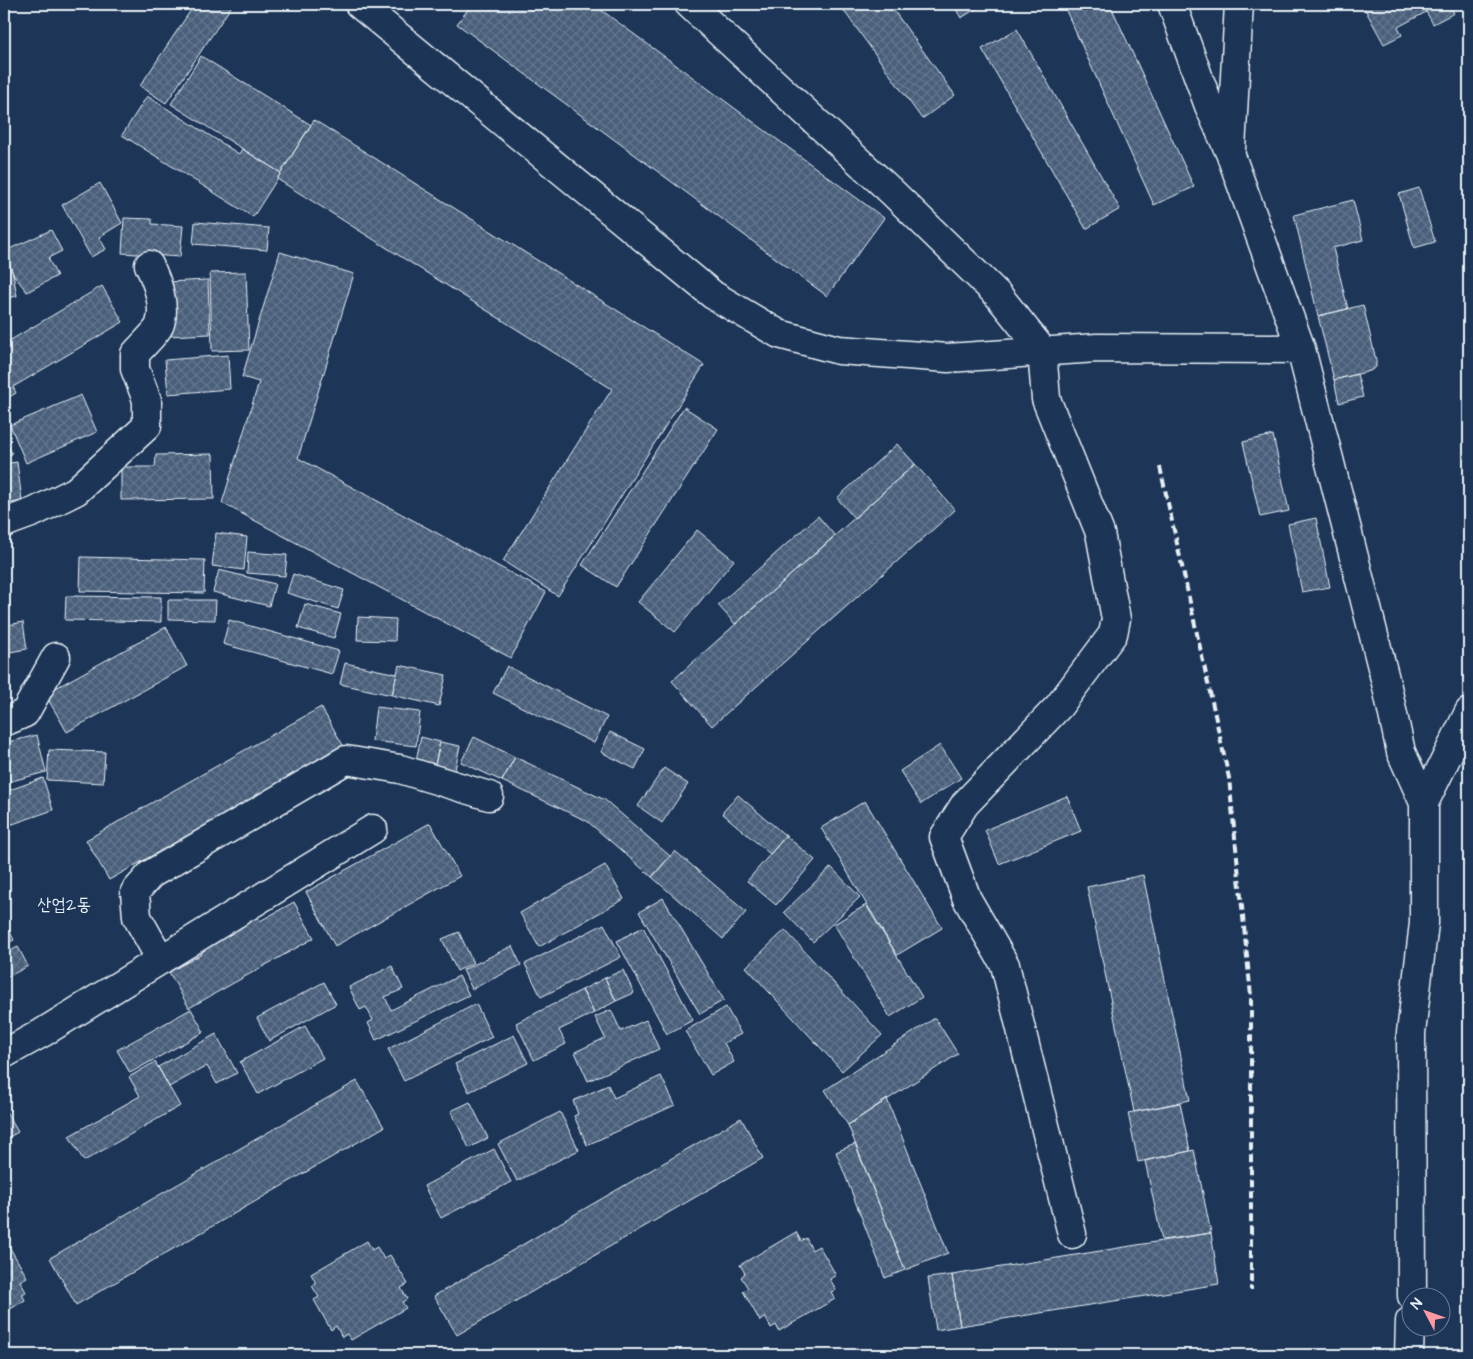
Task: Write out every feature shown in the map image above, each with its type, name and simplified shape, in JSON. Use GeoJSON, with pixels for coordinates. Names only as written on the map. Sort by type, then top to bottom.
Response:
{"type":"FeatureCollection","features":[{"type":"Feature","properties":{"kind":"street"},"geometry":{"type":"LineString","coordinates":[[359,4],[713,295],[779,334],[838,350],[948,358],[1042,350],[1301,349]]}},
{"type":"Feature","properties":{"kind":"street"},"geometry":{"type":"LineString","coordinates":[[689,4],[893,193],[998,295],[1042,350],[1046,400],[1100,533],[1116,619],[1113,634],[1058,706],[965,804],[944,837],[967,899],[1005,965],[1072,1234]]}},
{"type":"Feature","properties":{"kind":"street"},"geometry":{"type":"LineString","coordinates":[[1172,4],[1209,106],[1230,153],[1301,349],[1387,687],[1401,752],[1424,803],[1424,923],[1411,1033],[1412,1286]]}},
{"type":"Feature","properties":{"kind":"street"},"geometry":{"type":"LineString","coordinates":[[1230,153],[1239,4]]}},
{"type":"Feature","properties":{"kind":"street"},"geometry":{"type":"LineString","coordinates":[[4,523],[34,512],[76,491],[147,426],[147,400],[135,369],[135,354],[160,325],[162,313],[157,282],[149,265]]}},
{"type":"Feature","properties":{"kind":"street"},"geometry":{"type":"LineString","coordinates":[[4,722],[25,713],[56,656]]}},
{"type":"Feature","properties":{"kind":"street"},"geometry":{"type":"LineString","coordinates":[[1424,803],[1469,712]]}},
{"type":"Feature","properties":{"kind":"street"},"geometry":{"type":"LineString","coordinates":[[161,960],[137,917],[135,892],[151,874],[346,760],[400,769],[489,796]]}},
{"type":"Feature","properties":{"kind":"street"},"geometry":{"type":"LineString","coordinates":[[4,1054],[373,829]]}},
{"type":"Feature","properties":{"kind":"street"},"geometry":{"type":"LineString","coordinates":[[1409,1355],[1410,1336]]}},
{"type":"Feature","properties":{"kind":"building"},"geometry":{"type":"Polygon","coordinates":[[[195,4],[233,4],[166,103],[140,86],[195,4]]]}},
{"type":"Feature","properties":{"kind":"building"},"geometry":{"type":"Polygon","coordinates":[[[472,4],[593,4],[884,218],[827,296],[457,24],[472,4]]]}},
{"type":"Feature","properties":{"kind":"building"},"geometry":{"type":"Polygon","coordinates":[[[839,4],[889,4],[955,95],[922,119],[839,4]]]}},
{"type":"Feature","properties":{"kind":"building"},"geometry":{"type":"Polygon","coordinates":[[[953,4],[984,4],[961,18],[953,4]]]}},
{"type":"Feature","properties":{"kind":"building"},"geometry":{"type":"Polygon","coordinates":[[[1063,4],[1110,4],[1194,187],[1154,205],[1063,4]]]}},
{"type":"Feature","properties":{"kind":"building"},"geometry":{"type":"Polygon","coordinates":[[[1362,4],[1422,4],[1426,12],[1398,27],[1402,35],[1384,44],[1362,4]]]}},
{"type":"Feature","properties":{"kind":"building"},"geometry":{"type":"Polygon","coordinates":[[[1422,4],[1449,4],[1454,13],[1433,24],[1422,4]]]}},
{"type":"Feature","properties":{"kind":"building"},"geometry":{"type":"Polygon","coordinates":[[[1017,29],[1120,209],[1086,229],[982,49],[1017,29]]]}},
{"type":"Feature","properties":{"kind":"building"},"geometry":{"type":"Polygon","coordinates":[[[201,56],[311,125],[281,173],[171,104],[201,56]]]}},
{"type":"Feature","properties":{"kind":"building"},"geometry":{"type":"Polygon","coordinates":[[[147,96],[239,154],[242,149],[281,173],[253,217],[122,135],[147,96]]]}},
{"type":"Feature","properties":{"kind":"building"},"geometry":{"type":"Polygon","coordinates":[[[314,120],[704,365],[558,596],[503,561],[612,389],[277,179],[314,120]]]}},
{"type":"Feature","properties":{"kind":"building"},"geometry":{"type":"Polygon","coordinates":[[[100,183],[122,223],[99,237],[106,249],[91,257],[62,205],[100,183]]]}},
{"type":"Feature","properties":{"kind":"building"},"geometry":{"type":"Polygon","coordinates":[[[1419,188],[1435,242],[1414,248],[1399,194],[1419,188]]]}},
{"type":"Feature","properties":{"kind":"building"},"geometry":{"type":"Polygon","coordinates":[[[1353,200],[1363,240],[1333,248],[1348,309],[1318,316],[1294,215],[1353,200]]]}},
{"type":"Feature","properties":{"kind":"building"},"geometry":{"type":"Polygon","coordinates":[[[124,218],[152,219],[152,224],[183,226],[180,257],[122,253],[124,218]]]}},
{"type":"Feature","properties":{"kind":"building"},"geometry":{"type":"Polygon","coordinates":[[[195,222],[269,228],[267,250],[193,244],[195,222]]]}},
{"type":"Feature","properties":{"kind":"building"},"geometry":{"type":"Polygon","coordinates":[[[51,230],[62,251],[48,258],[57,276],[27,292],[13,274],[5,251],[51,230]]]}},
{"type":"Feature","properties":{"kind":"building"},"geometry":{"type":"Polygon","coordinates":[[[5,251],[13,274],[17,296],[4,299],[5,251]]]}},
{"type":"Feature","properties":{"kind":"building"},"geometry":{"type":"Polygon","coordinates":[[[280,252],[354,274],[298,458],[546,592],[511,658],[222,503],[259,382],[242,377],[280,252]]]}},
{"type":"Feature","properties":{"kind":"building"},"geometry":{"type":"Polygon","coordinates":[[[246,272],[249,350],[212,351],[210,273],[246,272]]]}},
{"type":"Feature","properties":{"kind":"building"},"geometry":{"type":"Polygon","coordinates":[[[208,280],[210,334],[168,336],[166,282],[208,280]]]}},
{"type":"Feature","properties":{"kind":"building"},"geometry":{"type":"Polygon","coordinates":[[[102,286],[123,322],[13,387],[16,393],[4,400],[4,344],[102,286]]]}},
{"type":"Feature","properties":{"kind":"building"},"geometry":{"type":"Polygon","coordinates":[[[1363,305],[1376,367],[1370,371],[1334,380],[1318,316],[1363,305]]]}},
{"type":"Feature","properties":{"kind":"building"},"geometry":{"type":"Polygon","coordinates":[[[228,355],[230,389],[168,394],[165,360],[228,355]]]}},
{"type":"Feature","properties":{"kind":"building"},"geometry":{"type":"Polygon","coordinates":[[[1357,374],[1363,397],[1339,403],[1334,380],[1357,374]]]}},
{"type":"Feature","properties":{"kind":"building"},"geometry":{"type":"Polygon","coordinates":[[[81,395],[97,432],[26,463],[10,425],[81,395]]]}},
{"type":"Feature","properties":{"kind":"building"},"geometry":{"type":"Polygon","coordinates":[[[684,407],[718,429],[616,587],[582,565],[684,407]]]}},
{"type":"Feature","properties":{"kind":"building"},"geometry":{"type":"Polygon","coordinates":[[[1273,435],[1289,511],[1260,517],[1243,442],[1273,435]]]}},
{"type":"Feature","properties":{"kind":"building"},"geometry":{"type":"Polygon","coordinates":[[[4,437],[12,454],[4,457],[4,437]]]}},
{"type":"Feature","properties":{"kind":"building"},"geometry":{"type":"Polygon","coordinates":[[[897,444],[915,464],[854,518],[837,498],[897,444]]]}},
{"type":"Feature","properties":{"kind":"building"},"geometry":{"type":"Polygon","coordinates":[[[213,454],[214,499],[121,500],[121,467],[155,467],[156,455],[213,454]]]}},
{"type":"Feature","properties":{"kind":"building"},"geometry":{"type":"Polygon","coordinates":[[[17,462],[22,501],[4,504],[4,464],[17,462]]]}},
{"type":"Feature","properties":{"kind":"building"},"geometry":{"type":"Polygon","coordinates":[[[915,464],[955,510],[712,726],[672,681],[915,464]]]}},
{"type":"Feature","properties":{"kind":"building"},"geometry":{"type":"Polygon","coordinates":[[[818,516],[835,536],[735,624],[718,605],[818,516]]]}},
{"type":"Feature","properties":{"kind":"building"},"geometry":{"type":"Polygon","coordinates":[[[1316,518],[1330,587],[1302,592],[1288,524],[1316,518]]]}},
{"type":"Feature","properties":{"kind":"building"},"geometry":{"type":"Polygon","coordinates":[[[697,530],[734,560],[675,632],[638,602],[697,530]]]}},
{"type":"Feature","properties":{"kind":"building"},"geometry":{"type":"Polygon","coordinates":[[[216,533],[247,537],[244,570],[212,566],[216,533]]]}},
{"type":"Feature","properties":{"kind":"building"},"geometry":{"type":"Polygon","coordinates":[[[248,552],[287,555],[285,576],[247,573],[248,552]]]}},
{"type":"Feature","properties":{"kind":"building"},"geometry":{"type":"Polygon","coordinates":[[[81,557],[205,560],[204,593],[80,591],[81,557]]]}},
{"type":"Feature","properties":{"kind":"building"},"geometry":{"type":"Polygon","coordinates":[[[219,570],[275,584],[269,606],[213,592],[219,570]]]}},
{"type":"Feature","properties":{"kind":"building"},"geometry":{"type":"Polygon","coordinates":[[[293,574],[344,590],[338,609],[287,593],[293,574]]]}},
{"type":"Feature","properties":{"kind":"building"},"geometry":{"type":"Polygon","coordinates":[[[66,596],[161,597],[161,622],[65,620],[66,596]]]}},
{"type":"Feature","properties":{"kind":"building"},"geometry":{"type":"Polygon","coordinates":[[[168,600],[216,600],[215,620],[168,619],[168,600]]]}},
{"type":"Feature","properties":{"kind":"building"},"geometry":{"type":"Polygon","coordinates":[[[305,604],[341,614],[334,638],[298,628],[305,604]]]}},
{"type":"Feature","properties":{"kind":"building"},"geometry":{"type":"Polygon","coordinates":[[[358,617],[396,619],[395,641],[357,640],[358,617]]]}},
{"type":"Feature","properties":{"kind":"building"},"geometry":{"type":"Polygon","coordinates":[[[229,620],[339,651],[332,674],[223,644],[229,620]]]}},
{"type":"Feature","properties":{"kind":"building"},"geometry":{"type":"Polygon","coordinates":[[[23,622],[27,649],[4,653],[4,626],[23,622]]]}},
{"type":"Feature","properties":{"kind":"building"},"geometry":{"type":"Polygon","coordinates":[[[166,627],[187,666],[67,732],[45,694],[166,627]]]}},
{"type":"Feature","properties":{"kind":"building"},"geometry":{"type":"Polygon","coordinates":[[[345,663],[397,674],[392,695],[340,684],[345,663]]]}},
{"type":"Feature","properties":{"kind":"building"},"geometry":{"type":"Polygon","coordinates":[[[399,665],[446,675],[439,706],[392,695],[399,665]]]}},
{"type":"Feature","properties":{"kind":"building"},"geometry":{"type":"Polygon","coordinates":[[[507,666],[607,717],[594,743],[493,693],[507,666]]]}},
{"type":"Feature","properties":{"kind":"building"},"geometry":{"type":"Polygon","coordinates":[[[321,707],[344,747],[109,880],[86,840],[321,707]]]}},
{"type":"Feature","properties":{"kind":"building"},"geometry":{"type":"Polygon","coordinates":[[[376,707],[420,712],[416,746],[372,741],[376,707]]]}},
{"type":"Feature","properties":{"kind":"building"},"geometry":{"type":"Polygon","coordinates":[[[610,732],[645,749],[635,769],[601,752],[610,732]]]}},
{"type":"Feature","properties":{"kind":"building"},"geometry":{"type":"Polygon","coordinates":[[[37,735],[46,772],[4,783],[4,743],[37,735]]]}},
{"type":"Feature","properties":{"kind":"building"},"geometry":{"type":"Polygon","coordinates":[[[421,737],[440,742],[434,769],[415,765],[421,737]]]}},
{"type":"Feature","properties":{"kind":"building"},"geometry":{"type":"Polygon","coordinates":[[[474,737],[515,757],[502,781],[461,762],[474,737]]]}},
{"type":"Feature","properties":{"kind":"building"},"geometry":{"type":"Polygon","coordinates":[[[440,742],[460,746],[454,774],[434,769],[440,742]]]}},
{"type":"Feature","properties":{"kind":"building"},"geometry":{"type":"Polygon","coordinates":[[[940,745],[961,778],[921,804],[900,771],[940,745]]]}},
{"type":"Feature","properties":{"kind":"building"},"geometry":{"type":"Polygon","coordinates":[[[49,750],[105,752],[103,783],[47,780],[49,750]]]}},
{"type":"Feature","properties":{"kind":"building"},"geometry":{"type":"Polygon","coordinates":[[[515,757],[605,800],[670,856],[652,877],[587,821],[502,781],[515,757]]]}},
{"type":"Feature","properties":{"kind":"building"},"geometry":{"type":"Polygon","coordinates":[[[664,768],[688,784],[662,823],[638,806],[664,768]]]}},
{"type":"Feature","properties":{"kind":"building"},"geometry":{"type":"Polygon","coordinates":[[[43,778],[53,810],[4,827],[4,792],[43,778]]]}},
{"type":"Feature","properties":{"kind":"building"},"geometry":{"type":"Polygon","coordinates":[[[738,795],[786,836],[770,854],[722,813],[738,795]]]}},
{"type":"Feature","properties":{"kind":"building"},"geometry":{"type":"Polygon","coordinates":[[[1067,796],[1081,831],[999,864],[985,830],[1067,796]]]}},
{"type":"Feature","properties":{"kind":"building"},"geometry":{"type":"Polygon","coordinates":[[[865,801],[942,928],[897,955],[821,828],[865,801]]]}},
{"type":"Feature","properties":{"kind":"building"},"geometry":{"type":"Polygon","coordinates":[[[430,823],[460,876],[335,946],[306,892],[430,823]]]}},
{"type":"Feature","properties":{"kind":"building"},"geometry":{"type":"Polygon","coordinates":[[[786,836],[815,860],[776,905],[747,881],[786,836]]]}},
{"type":"Feature","properties":{"kind":"building"},"geometry":{"type":"Polygon","coordinates":[[[675,851],[746,912],[723,939],[652,877],[675,851]]]}},
{"type":"Feature","properties":{"kind":"building"},"geometry":{"type":"Polygon","coordinates":[[[605,865],[624,899],[539,947],[520,913],[605,865]]]}},
{"type":"Feature","properties":{"kind":"building"},"geometry":{"type":"Polygon","coordinates":[[[831,867],[860,897],[813,942],[784,912],[831,867]]]}},
{"type":"Feature","properties":{"kind":"building"},"geometry":{"type":"Polygon","coordinates":[[[1143,875],[1190,1100],[1134,1112],[1087,887],[1143,875]]]}},
{"type":"Feature","properties":{"kind":"building"},"geometry":{"type":"Polygon","coordinates":[[[663,898],[724,1000],[700,1014],[639,912],[663,898]]]}},
{"type":"Feature","properties":{"kind":"building"},"geometry":{"type":"Polygon","coordinates":[[[294,902],[314,938],[189,1008],[169,972],[202,954],[199,950],[258,917],[260,921],[294,902]]]}},
{"type":"Feature","properties":{"kind":"building"},"geometry":{"type":"Polygon","coordinates":[[[866,905],[922,997],[890,1017],[834,924],[866,905]]]}},
{"type":"Feature","properties":{"kind":"building"},"geometry":{"type":"Polygon","coordinates":[[[4,920],[14,940],[4,945],[4,920]]]}},
{"type":"Feature","properties":{"kind":"building"},"geometry":{"type":"Polygon","coordinates":[[[604,924],[621,957],[541,997],[525,964],[604,924]]]}},
{"type":"Feature","properties":{"kind":"building"},"geometry":{"type":"Polygon","coordinates":[[[643,927],[693,1020],[667,1034],[617,941],[643,927]]]}},
{"type":"Feature","properties":{"kind":"building"},"geometry":{"type":"Polygon","coordinates":[[[785,930],[882,1035],[842,1071],[746,967],[785,930]]]}},
{"type":"Feature","properties":{"kind":"building"},"geometry":{"type":"Polygon","coordinates":[[[459,932],[473,963],[457,971],[442,939],[459,932]]]}},
{"type":"Feature","properties":{"kind":"building"},"geometry":{"type":"Polygon","coordinates":[[[512,946],[521,965],[472,989],[463,970],[512,946]]]}},
{"type":"Feature","properties":{"kind":"building"},"geometry":{"type":"Polygon","coordinates":[[[18,947],[28,966],[4,979],[4,954],[18,947]]]}},
{"type":"Feature","properties":{"kind":"building"},"geometry":{"type":"Polygon","coordinates":[[[392,966],[403,989],[385,997],[391,1010],[459,976],[469,995],[376,1040],[368,1023],[373,1020],[366,1007],[360,1010],[349,987],[392,966]]]}},
{"type":"Feature","properties":{"kind":"building"},"geometry":{"type":"Polygon","coordinates":[[[623,970],[634,993],[616,1001],[605,978],[623,970]]]}},
{"type":"Feature","properties":{"kind":"building"},"geometry":{"type":"Polygon","coordinates":[[[605,978],[616,1001],[594,1013],[582,990],[605,978]]]}},
{"type":"Feature","properties":{"kind":"building"},"geometry":{"type":"Polygon","coordinates":[[[324,982],[336,1004],[269,1041],[257,1018],[324,982]]]}},
{"type":"Feature","properties":{"kind":"building"},"geometry":{"type":"Polygon","coordinates":[[[582,990],[594,1013],[559,1030],[566,1044],[534,1060],[516,1023],[582,990]]]}},
{"type":"Feature","properties":{"kind":"building"},"geometry":{"type":"Polygon","coordinates":[[[476,1004],[492,1037],[404,1081],[388,1049],[476,1004]]]}},
{"type":"Feature","properties":{"kind":"building"},"geometry":{"type":"Polygon","coordinates":[[[726,1007],[741,1034],[724,1043],[734,1062],[711,1075],[685,1031],[726,1007]]]}},
{"type":"Feature","properties":{"kind":"building"},"geometry":{"type":"Polygon","coordinates":[[[191,1009],[204,1032],[130,1073],[117,1050],[191,1009]]]}},
{"type":"Feature","properties":{"kind":"building"},"geometry":{"type":"Polygon","coordinates":[[[611,1010],[621,1031],[646,1020],[659,1049],[588,1081],[575,1052],[605,1038],[595,1017],[611,1010]]]}},
{"type":"Feature","properties":{"kind":"building"},"geometry":{"type":"Polygon","coordinates":[[[935,1018],[958,1054],[848,1125],[825,1090],[935,1018]]]}},
{"type":"Feature","properties":{"kind":"building"},"geometry":{"type":"Polygon","coordinates":[[[305,1026],[323,1058],[258,1094],[240,1062],[305,1026]]]}},
{"type":"Feature","properties":{"kind":"building"},"geometry":{"type":"Polygon","coordinates":[[[216,1034],[237,1073],[217,1084],[207,1066],[169,1087],[158,1067],[216,1034]]]}},
{"type":"Feature","properties":{"kind":"building"},"geometry":{"type":"Polygon","coordinates":[[[514,1035],[528,1063],[469,1092],[455,1064],[514,1035]]]}},
{"type":"Feature","properties":{"kind":"building"},"geometry":{"type":"Polygon","coordinates":[[[155,1062],[180,1106],[84,1161],[69,1136],[140,1096],[129,1077],[155,1062]]]}},
{"type":"Feature","properties":{"kind":"building"},"geometry":{"type":"Polygon","coordinates":[[[661,1076],[675,1105],[587,1145],[574,1116],[578,1114],[573,1101],[608,1085],[614,1098],[661,1076]]]}},
{"type":"Feature","properties":{"kind":"building"},"geometry":{"type":"Polygon","coordinates":[[[357,1081],[384,1127],[76,1305],[50,1258],[357,1081]]]}},
{"type":"Feature","properties":{"kind":"building"},"geometry":{"type":"Polygon","coordinates":[[[887,1099],[948,1253],[905,1270],[848,1125],[887,1099]]]}},
{"type":"Feature","properties":{"kind":"building"},"geometry":{"type":"Polygon","coordinates":[[[470,1102],[488,1138],[469,1148],[451,1111],[470,1102]]]}},
{"type":"Feature","properties":{"kind":"building"},"geometry":{"type":"Polygon","coordinates":[[[1180,1103],[1190,1151],[1138,1162],[1128,1113],[1180,1103]]]}},
{"type":"Feature","properties":{"kind":"building"},"geometry":{"type":"Polygon","coordinates":[[[4,1108],[18,1132],[4,1140],[4,1108]]]}},
{"type":"Feature","properties":{"kind":"building"},"geometry":{"type":"Polygon","coordinates":[[[560,1112],[579,1150],[517,1181],[498,1144],[560,1112]]]}},
{"type":"Feature","properties":{"kind":"building"},"geometry":{"type":"Polygon","coordinates":[[[741,1118],[763,1158],[457,1335],[434,1296],[741,1118]]]}},
{"type":"Feature","properties":{"kind":"building"},"geometry":{"type":"Polygon","coordinates":[[[855,1144],[905,1270],[885,1278],[836,1152],[855,1144]]]}},
{"type":"Feature","properties":{"kind":"building"},"geometry":{"type":"Polygon","coordinates":[[[494,1149],[511,1182],[441,1218],[424,1186],[494,1149]]]}},
{"type":"Feature","properties":{"kind":"building"},"geometry":{"type":"Polygon","coordinates":[[[1194,1150],[1211,1233],[1162,1240],[1145,1161],[1194,1150]]]}},
{"type":"Feature","properties":{"kind":"building"},"geometry":{"type":"Polygon","coordinates":[[[796,1232],[801,1241],[806,1238],[812,1250],[819,1246],[836,1275],[830,1279],[836,1290],[831,1292],[835,1299],[779,1331],[776,1325],[771,1328],[765,1317],[760,1321],[743,1291],[748,1288],[741,1277],[745,1273],[740,1265],[796,1232]]]}},
{"type":"Feature","properties":{"kind":"building"},"geometry":{"type":"Polygon","coordinates":[[[1211,1233],[1219,1284],[960,1326],[952,1275],[1211,1233]]]}},
{"type":"Feature","properties":{"kind":"building"},"geometry":{"type":"Polygon","coordinates":[[[367,1241],[372,1250],[377,1247],[384,1259],[390,1255],[408,1284],[401,1288],[407,1299],[402,1302],[406,1308],[351,1340],[347,1334],[342,1337],[336,1326],[331,1330],[314,1300],[319,1297],[312,1286],[316,1283],[311,1274],[367,1241]]]}},
{"type":"Feature","properties":{"kind":"building"},"geometry":{"type":"Polygon","coordinates":[[[10,1248],[27,1277],[20,1281],[26,1292],[22,1294],[25,1300],[4,1313],[4,1251],[10,1248]]]}},
{"type":"Feature","properties":{"kind":"building"},"geometry":{"type":"Polygon","coordinates":[[[952,1275],[960,1326],[936,1330],[928,1278],[952,1275]]]}},
{"type":"Feature","properties":{"kind":"railway"},"geometry":{"type":"LineString","coordinates":[[1160,467],[1229,778],[1251,996],[1251,1290]]}},
{"type":"Feature","properties":{"kind":"district","name":"산업2동"},"geometry":{"type":"Point","coordinates":[64,904]}}]}
